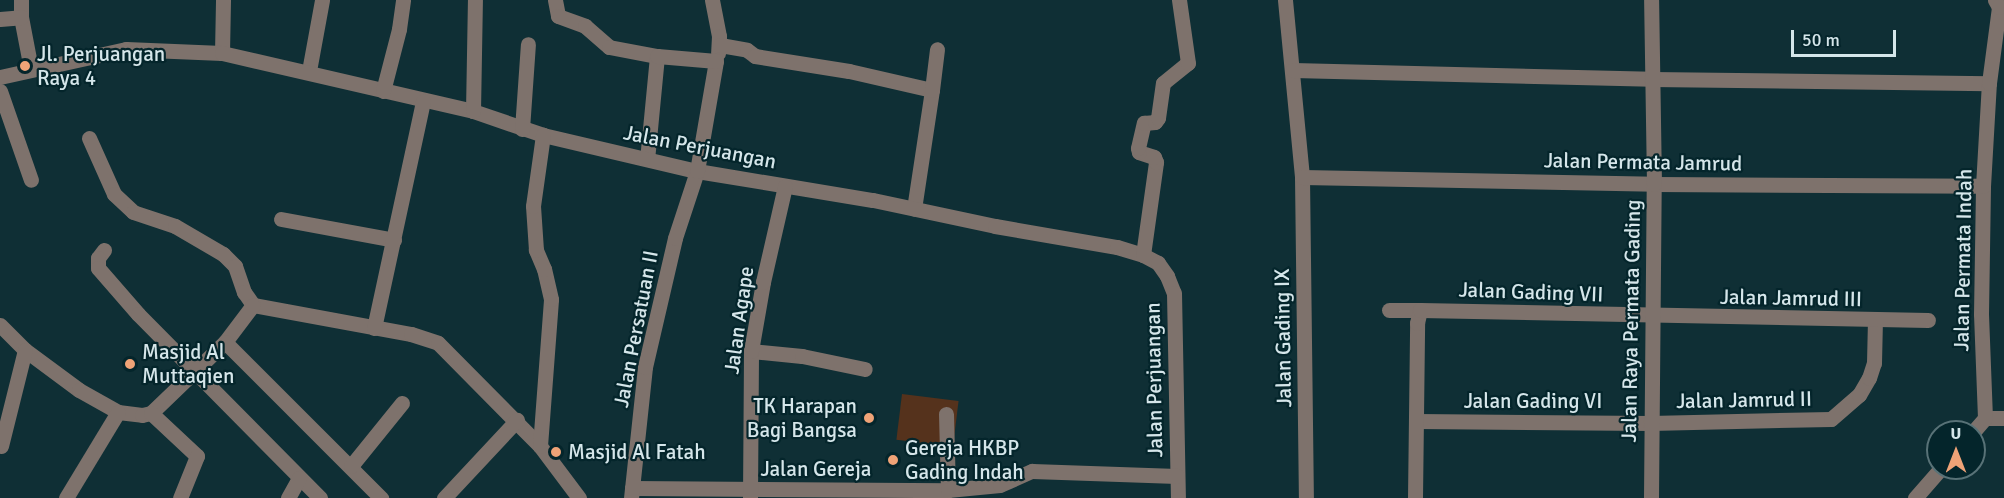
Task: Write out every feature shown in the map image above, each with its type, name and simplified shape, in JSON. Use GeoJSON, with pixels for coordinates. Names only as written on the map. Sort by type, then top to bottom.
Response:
{"type":"FeatureCollection","features":[{"type":"Feature","properties":{"kind":"street"},"geometry":{"type":"LineString","coordinates":[[21,0],[21,17],[31,69]]}},
{"type":"Feature","properties":{"kind":"street"},"geometry":{"type":"LineString","coordinates":[[222,53],[223,0]]}},
{"type":"Feature","properties":{"kind":"street"},"geometry":{"type":"LineString","coordinates":[[309,71],[322,0]]}},
{"type":"Feature","properties":{"kind":"street"},"geometry":{"type":"LineString","coordinates":[[382,91],[399,29],[403,0]]}},
{"type":"Feature","properties":{"kind":"street"},"geometry":{"type":"LineString","coordinates":[[473,111],[475,0]]}},
{"type":"Feature","properties":{"kind":"street"},"geometry":{"type":"LineString","coordinates":[[555,0],[558,16],[585,27],[609,47],[657,57],[716,61]]}},
{"type":"Feature","properties":{"kind":"street"},"geometry":{"type":"LineString","coordinates":[[712,0],[720,45],[747,50],[755,56],[849,71],[932,90]]}},
{"type":"Feature","properties":{"kind":"street"},"geometry":{"type":"LineString","coordinates":[[1143,255],[1156,162],[1154,158],[1139,152],[1138,148],[1144,123],[1155,122],[1158,118],[1163,83],[1188,63],[1179,0]]}},
{"type":"Feature","properties":{"kind":"street","name":"Jalan Gading IX"},"geometry":{"type":"LineString","coordinates":[[1285,0],[1302,177],[1306,498]]}},
{"type":"Feature","properties":{"kind":"street","name":"Jalan Raya Permata Gading"},"geometry":{"type":"LineString","coordinates":[[1651,498],[1650,423],[1654,316],[1652,0]]}},
{"type":"Feature","properties":{"kind":"street"},"geometry":{"type":"LineString","coordinates":[[1293,70],[1652,79],[1989,83],[1999,7],[1995,0]]}},
{"type":"Feature","properties":{"kind":"street"},"geometry":{"type":"LineString","coordinates":[[0,19],[21,17]]}},
{"type":"Feature","properties":{"kind":"street"},"geometry":{"type":"LineString","coordinates":[[522,129],[528,44]]}},
{"type":"Feature","properties":{"kind":"street","name":"Jalan Persatuan II"},"geometry":{"type":"LineString","coordinates":[[631,493],[645,367],[675,238],[697,171],[720,45]]}},
{"type":"Feature","properties":{"kind":"street","name":"Jalan Perjuangan"},"geometry":{"type":"LineString","coordinates":[[0,77],[126,49],[222,53],[309,71],[382,91],[473,111],[543,135],[697,171],[1118,247],[1143,255],[1158,263],[1174,292],[1178,498]]}},
{"type":"Feature","properties":{"kind":"street"},"geometry":{"type":"LineString","coordinates":[[914,209],[937,49]]}},
{"type":"Feature","properties":{"kind":"street"},"geometry":{"type":"LineString","coordinates":[[646,159],[657,57]]}},
{"type":"Feature","properties":{"kind":"street","name":"Jalan Permata Indah"},"geometry":{"type":"LineString","coordinates":[[1985,418],[1981,314],[1983,186],[1989,83]]}},
{"type":"Feature","properties":{"kind":"street"},"geometry":{"type":"LineString","coordinates":[[0,91],[31,180]]}},
{"type":"Feature","properties":{"kind":"street"},"geometry":{"type":"LineString","coordinates":[[374,328],[423,101]]}},
{"type":"Feature","properties":{"kind":"street"},"geometry":{"type":"LineString","coordinates":[[540,446],[551,299],[544,269],[536,250],[533,206],[543,135]]}},
{"type":"Feature","properties":{"kind":"street"},"geometry":{"type":"LineString","coordinates":[[89,138],[114,194],[133,212],[175,226],[223,254],[235,266],[244,292],[253,305],[411,334],[438,343],[517,420],[540,446],[575,497]]}},
{"type":"Feature","properties":{"kind":"street","name":"Jalan Permata Jamrud"},"geometry":{"type":"LineString","coordinates":[[1302,177],[1654,184],[1983,186]]}},
{"type":"Feature","properties":{"kind":"street","name":"Jalan Agape"},"geometry":{"type":"LineString","coordinates":[[750,494],[752,351],[763,282],[786,186]]}},
{"type":"Feature","properties":{"kind":"street"},"geometry":{"type":"LineString","coordinates":[[281,219],[394,240]]}},
{"type":"Feature","properties":{"kind":"street"},"geometry":{"type":"LineString","coordinates":[[104,250],[98,258],[98,268],[138,314],[196,370],[320,498]]}},
{"type":"Feature","properties":{"kind":"street"},"geometry":{"type":"LineString","coordinates":[[0,325],[26,350],[79,390],[118,412],[142,415],[151,412],[225,342],[253,305]]}},
{"type":"Feature","properties":{"kind":"street","name":"Jalan Gading VII"},"geometry":{"type":"LineString","coordinates":[[1389,310],[1419,317],[1654,316]]}},
{"type":"Feature","properties":{"kind":"street","name":"Jalan Jamrud III"},"geometry":{"type":"LineString","coordinates":[[1654,316],[1928,320]]}},
{"type":"Feature","properties":{"kind":"street"},"geometry":{"type":"LineString","coordinates":[[1415,498],[1419,317]]}},
{"type":"Feature","properties":{"kind":"street","name":"Jalan Jamrud II"},"geometry":{"type":"LineString","coordinates":[[1650,423],[1831,419],[1859,395],[1869,378],[1874,363],[1875,320]]}},
{"type":"Feature","properties":{"kind":"street"},"geometry":{"type":"LineString","coordinates":[[225,342],[381,498]]}},
{"type":"Feature","properties":{"kind":"street"},"geometry":{"type":"LineString","coordinates":[[1,446],[26,350]]}},
{"type":"Feature","properties":{"kind":"street"},"geometry":{"type":"LineString","coordinates":[[752,351],[802,356],[865,369]]}},
{"type":"Feature","properties":{"kind":"street"},"geometry":{"type":"LineString","coordinates":[[351,466],[402,403]]}},
{"type":"Feature","properties":{"kind":"street"},"geometry":{"type":"LineString","coordinates":[[66,498],[118,412]]}},
{"type":"Feature","properties":{"kind":"street"},"geometry":{"type":"LineString","coordinates":[[151,412],[197,456],[184,496]]}},
{"type":"Feature","properties":{"kind":"street"},"geometry":{"type":"LineString","coordinates":[[946,414],[948,490]]}},
{"type":"Feature","properties":{"kind":"street"},"geometry":{"type":"LineString","coordinates":[[1985,418],[2004,418]]}},
{"type":"Feature","properties":{"kind":"street"},"geometry":{"type":"LineString","coordinates":[[444,498],[517,420]]}},
{"type":"Feature","properties":{"kind":"street","name":"Jalan Gading VI"},"geometry":{"type":"LineString","coordinates":[[1416,421],[1650,423]]}},
{"type":"Feature","properties":{"kind":"street","name":"Jalan Gereja"},"geometry":{"type":"LineString","coordinates":[[631,493],[847,494],[948,490],[1000,492],[1032,471],[1177,476]]}},
{"type":"Feature","properties":{"kind":"street"},"geometry":{"type":"LineString","coordinates":[[288,498],[299,478]]}},
{"type":"Feature","properties":{"kind":"street"},"geometry":{"type":"LineString","coordinates":[[1915,498],[1931,480]]}},
{"type":"Feature","properties":{"kind":"shaded area"},"geometry":{"type":"Polygon","coordinates":[[[902,394],[959,401],[953,447],[896,440],[902,394]]]}},
{"type":"Feature","properties":{"kind":"place","name":"Jl. Perjuangan Raya 4"},"geometry":{"type":"Point","coordinates":[25,66]}},
{"type":"Feature","properties":{"kind":"place","name":"Masjid Al Muttaqien"},"geometry":{"type":"Point","coordinates":[130,364]}},
{"type":"Feature","properties":{"kind":"place","name":"TK Harapan Bagi Bangsa"},"geometry":{"type":"Point","coordinates":[869,418]}},
{"type":"Feature","properties":{"kind":"place","name":"Masjid Al Fatah"},"geometry":{"type":"Point","coordinates":[556,452]}},
{"type":"Feature","properties":{"kind":"place","name":"Gereja HKBP Gading Indah"},"geometry":{"type":"Point","coordinates":[893,460]}}]}
